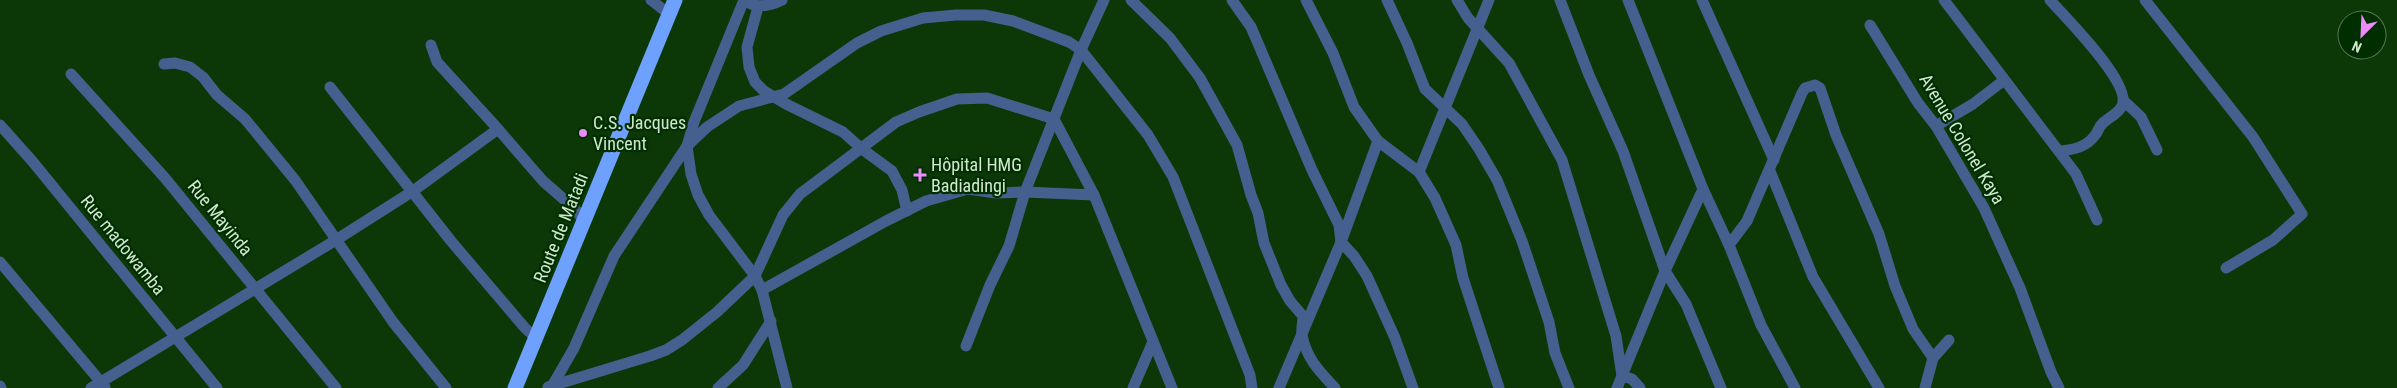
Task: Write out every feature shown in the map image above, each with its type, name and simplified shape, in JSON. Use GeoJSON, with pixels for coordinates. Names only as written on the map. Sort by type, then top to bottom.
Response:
{"type":"FeatureCollection","features":[{"type":"Feature","properties":{"kind":"highway","name":"Route de Matadi"},"geometry":{"type":"LineString","coordinates":[[515,388],[675,0]]}},
{"type":"Feature","properties":{"kind":"street"},"geometry":{"type":"LineString","coordinates":[[651,0],[669,14]]}},
{"type":"Feature","properties":{"kind":"street"},"geometry":{"type":"LineString","coordinates":[[782,0],[772,5],[758,7],[744,1],[694,122],[687,146],[691,174],[698,195],[709,215],[755,276],[762,290],[787,388]]}},
{"type":"Feature","properties":{"kind":"street"},"geometry":{"type":"LineString","coordinates":[[966,346],[990,285],[1009,246],[1025,192],[1081,50],[1104,0]]}},
{"type":"Feature","properties":{"kind":"street"},"geometry":{"type":"LineString","coordinates":[[1131,0],[1170,38],[1200,78],[1237,145],[1248,188],[1258,213],[1264,243],[1281,285],[1290,301],[1303,316],[1302,334],[1308,354],[1315,367],[1335,388]]}},
{"type":"Feature","properties":{"kind":"street"},"geometry":{"type":"LineString","coordinates":[[1232,0],[1251,27],[1312,170],[1339,224],[1341,242],[1354,256],[1367,276],[1395,338],[1414,388]]}},
{"type":"Feature","properties":{"kind":"street"},"geometry":{"type":"LineString","coordinates":[[1306,0],[1333,53],[1354,107],[1378,140],[1419,172],[1435,198],[1456,246],[1463,278],[1499,388]]}},
{"type":"Feature","properties":{"kind":"street"},"geometry":{"type":"LineString","coordinates":[[1387,0],[1408,43],[1424,89],[1462,124],[1480,149],[1497,180],[1522,240],[1549,322],[1555,353],[1569,388]]}},
{"type":"Feature","properties":{"kind":"street"},"geometry":{"type":"LineString","coordinates":[[1456,0],[1509,63],[1562,160],[1616,336],[1622,376]]}},
{"type":"Feature","properties":{"kind":"street"},"geometry":{"type":"LineString","coordinates":[[1419,172],[1489,0]]}},
{"type":"Feature","properties":{"kind":"street"},"geometry":{"type":"LineString","coordinates":[[1560,0],[1589,75],[1623,151],[1665,271],[1686,304],[1721,388]]}},
{"type":"Feature","properties":{"kind":"street"},"geometry":{"type":"LineString","coordinates":[[1628,0],[1703,189],[1729,245],[1761,325],[1795,388]]}},
{"type":"Feature","properties":{"kind":"street"},"geometry":{"type":"LineString","coordinates":[[1702,0],[1772,165],[1813,277],[1879,388]]}},
{"type":"Feature","properties":{"kind":"street"},"geometry":{"type":"LineString","coordinates":[[1944,0],[2003,81],[2076,174],[2098,220]]}},
{"type":"Feature","properties":{"kind":"street"},"geometry":{"type":"LineString","coordinates":[[2050,0],[2108,65],[2117,82],[2123,100],[2141,117],[2156,150]]}},
{"type":"Feature","properties":{"kind":"street"},"geometry":{"type":"LineString","coordinates":[[2145,0],[2253,137],[2302,214],[2273,240],[2226,268]]}},
{"type":"Feature","properties":{"kind":"street"},"geometry":{"type":"LineString","coordinates":[[758,7],[747,47],[749,67],[755,82],[776,98],[842,132],[862,150],[892,171],[902,190],[907,211]]}},
{"type":"Feature","properties":{"kind":"street"},"geometry":{"type":"LineString","coordinates":[[550,387],[574,348],[614,256],[687,146],[707,127],[738,106],[776,98],[856,43],[881,31],[923,18],[984,15],[1013,21],[1075,44],[1148,135],[1173,177],[1244,358],[1252,388]]}},
{"type":"Feature","properties":{"kind":"street","name":"Avenue Colonel Kaya"},"geometry":{"type":"LineString","coordinates":[[1870,25],[1918,103],[1936,126],[1984,208],[2020,288],[2051,372],[2060,388]]}},
{"type":"Feature","properties":{"kind":"street"},"geometry":{"type":"LineString","coordinates":[[431,45],[437,62],[544,181],[575,209],[584,221]]}},
{"type":"Feature","properties":{"kind":"street"},"geometry":{"type":"LineString","coordinates":[[164,64],[175,63],[190,67],[203,77],[217,95],[245,119],[295,180],[393,322],[446,388]]}},
{"type":"Feature","properties":{"kind":"street","name":"Rue Mayinda"},"geometry":{"type":"LineString","coordinates":[[71,74],[165,178],[336,388]]}},
{"type":"Feature","properties":{"kind":"street"},"geometry":{"type":"LineString","coordinates":[[1936,126],[1973,104],[2003,81]]}},
{"type":"Feature","properties":{"kind":"street"},"geometry":{"type":"LineString","coordinates":[[1729,245],[1747,221],[1802,92],[1805,88],[1815,85],[1820,88],[1836,136],[1879,234],[1895,286],[1913,329],[1933,358]]}},
{"type":"Feature","properties":{"kind":"street"},"geometry":{"type":"LineString","coordinates":[[330,87],[413,190],[451,241],[525,328],[536,338]]}},
{"type":"Feature","properties":{"kind":"street"},"geometry":{"type":"LineString","coordinates":[[550,387],[666,350],[717,312],[755,276],[783,215],[800,194],[862,150],[896,122],[957,99],[986,98],[1054,119],[1094,195],[1152,344],[1172,388]]}},
{"type":"Feature","properties":{"kind":"street"},"geometry":{"type":"LineString","coordinates":[[2059,151],[2076,150],[2090,140],[2101,125],[2120,108],[2123,100]]}},
{"type":"Feature","properties":{"kind":"street","name":"Rue madowamba"},"geometry":{"type":"LineString","coordinates":[[0,125],[33,162],[217,388]]}},
{"type":"Feature","properties":{"kind":"street"},"geometry":{"type":"LineString","coordinates":[[0,262],[100,386],[336,240],[413,190],[498,129]]}},
{"type":"Feature","properties":{"kind":"street"},"geometry":{"type":"LineString","coordinates":[[1280,388],[1341,242],[1378,140]]}},
{"type":"Feature","properties":{"kind":"street"},"geometry":{"type":"LineString","coordinates":[[762,290],[907,211],[926,202],[968,189],[996,193],[1025,192],[1094,195]]}},
{"type":"Feature","properties":{"kind":"street"},"geometry":{"type":"LineString","coordinates":[[1617,388],[1665,271],[1703,189]]}},
{"type":"Feature","properties":{"kind":"street"},"geometry":{"type":"LineString","coordinates":[[718,388],[743,365],[771,321]]}},
{"type":"Feature","properties":{"kind":"street"},"geometry":{"type":"LineString","coordinates":[[1925,388],[1933,358],[1948,340]]}},
{"type":"Feature","properties":{"kind":"street"},"geometry":{"type":"LineString","coordinates":[[1133,388],[1152,344]]}},
{"type":"Feature","properties":{"kind":"street"},"geometry":{"type":"LineString","coordinates":[[1622,376],[1632,379],[1640,388]]}},
{"type":"Feature","properties":{"kind":"place","name":"C.S. Jacques Vincent"},"geometry":{"type":"Point","coordinates":[583,133]}},
{"type":"Feature","properties":{"kind":"place","name":"Hôpital HMG Badiadingi"},"geometry":{"type":"Point","coordinates":[920,175]}}]}
